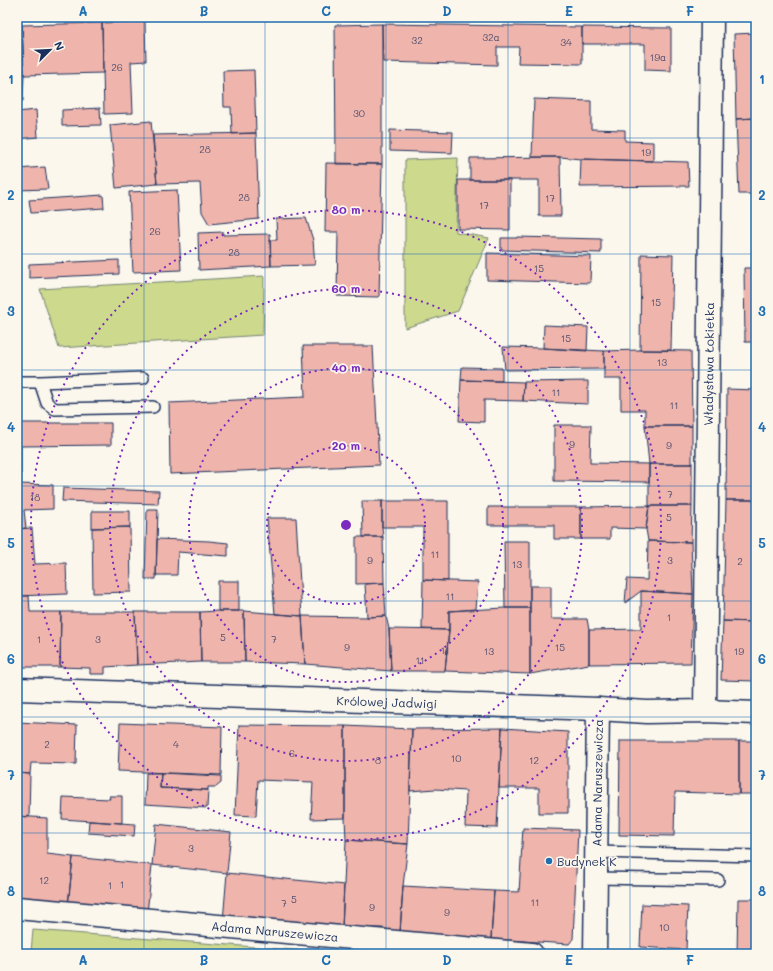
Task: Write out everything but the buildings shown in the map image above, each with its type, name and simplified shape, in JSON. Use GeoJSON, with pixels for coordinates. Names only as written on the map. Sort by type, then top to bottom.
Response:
{"type":"FeatureCollection","features":[{"type":"Feature","properties":{"kind":"street","name":"Władysława Łokietka"},"geometry":{"type":"LineString","coordinates":[[705,711],[712,17]]}},
{"type":"Feature","properties":{"kind":"street","name":"Królowej Jadwigi"},"geometry":{"type":"LineString","coordinates":[[17,688],[647,712],[705,711],[756,713]]}},
{"type":"Feature","properties":{"kind":"street","name":"Adama Naruszewicza"},"geometry":{"type":"LineString","coordinates":[[595,954],[598,709]]}},
{"type":"Feature","properties":{"kind":"street","name":"Adama Naruszewicza"},"geometry":{"type":"LineString","coordinates":[[17,908],[532,954]]}},
{"type":"Feature","properties":{"kind":"lane"},"geometry":{"type":"LineString","coordinates":[[18,382],[143,378]]}},
{"type":"Feature","properties":{"kind":"lane"},"geometry":{"type":"LineString","coordinates":[[40,382],[47,403],[55,409],[153,407]]}},
{"type":"Feature","properties":{"kind":"lane"},"geometry":{"type":"LineString","coordinates":[[596,852],[756,856]]}},
{"type":"Feature","properties":{"kind":"lane"},"geometry":{"type":"LineString","coordinates":[[596,878],[718,880]]}},
{"type":"Feature","properties":{"kind":"green space"},"geometry":{"type":"Polygon","coordinates":[[[458,158],[456,232],[489,238],[458,311],[405,328],[405,160],[458,158]]]}},
{"type":"Feature","properties":{"kind":"green space"},"geometry":{"type":"Polygon","coordinates":[[[264,276],[263,335],[59,348],[40,289],[264,276]]]}},
{"type":"Feature","properties":{"kind":"green space"},"geometry":{"type":"Polygon","coordinates":[[[33,930],[347,954],[53,954],[31,952],[33,930]]]}},
{"type":"Feature","properties":{"kind":"place","name":"Budynek K"},"geometry":{"type":"Point","coordinates":[549,861]}}]}
